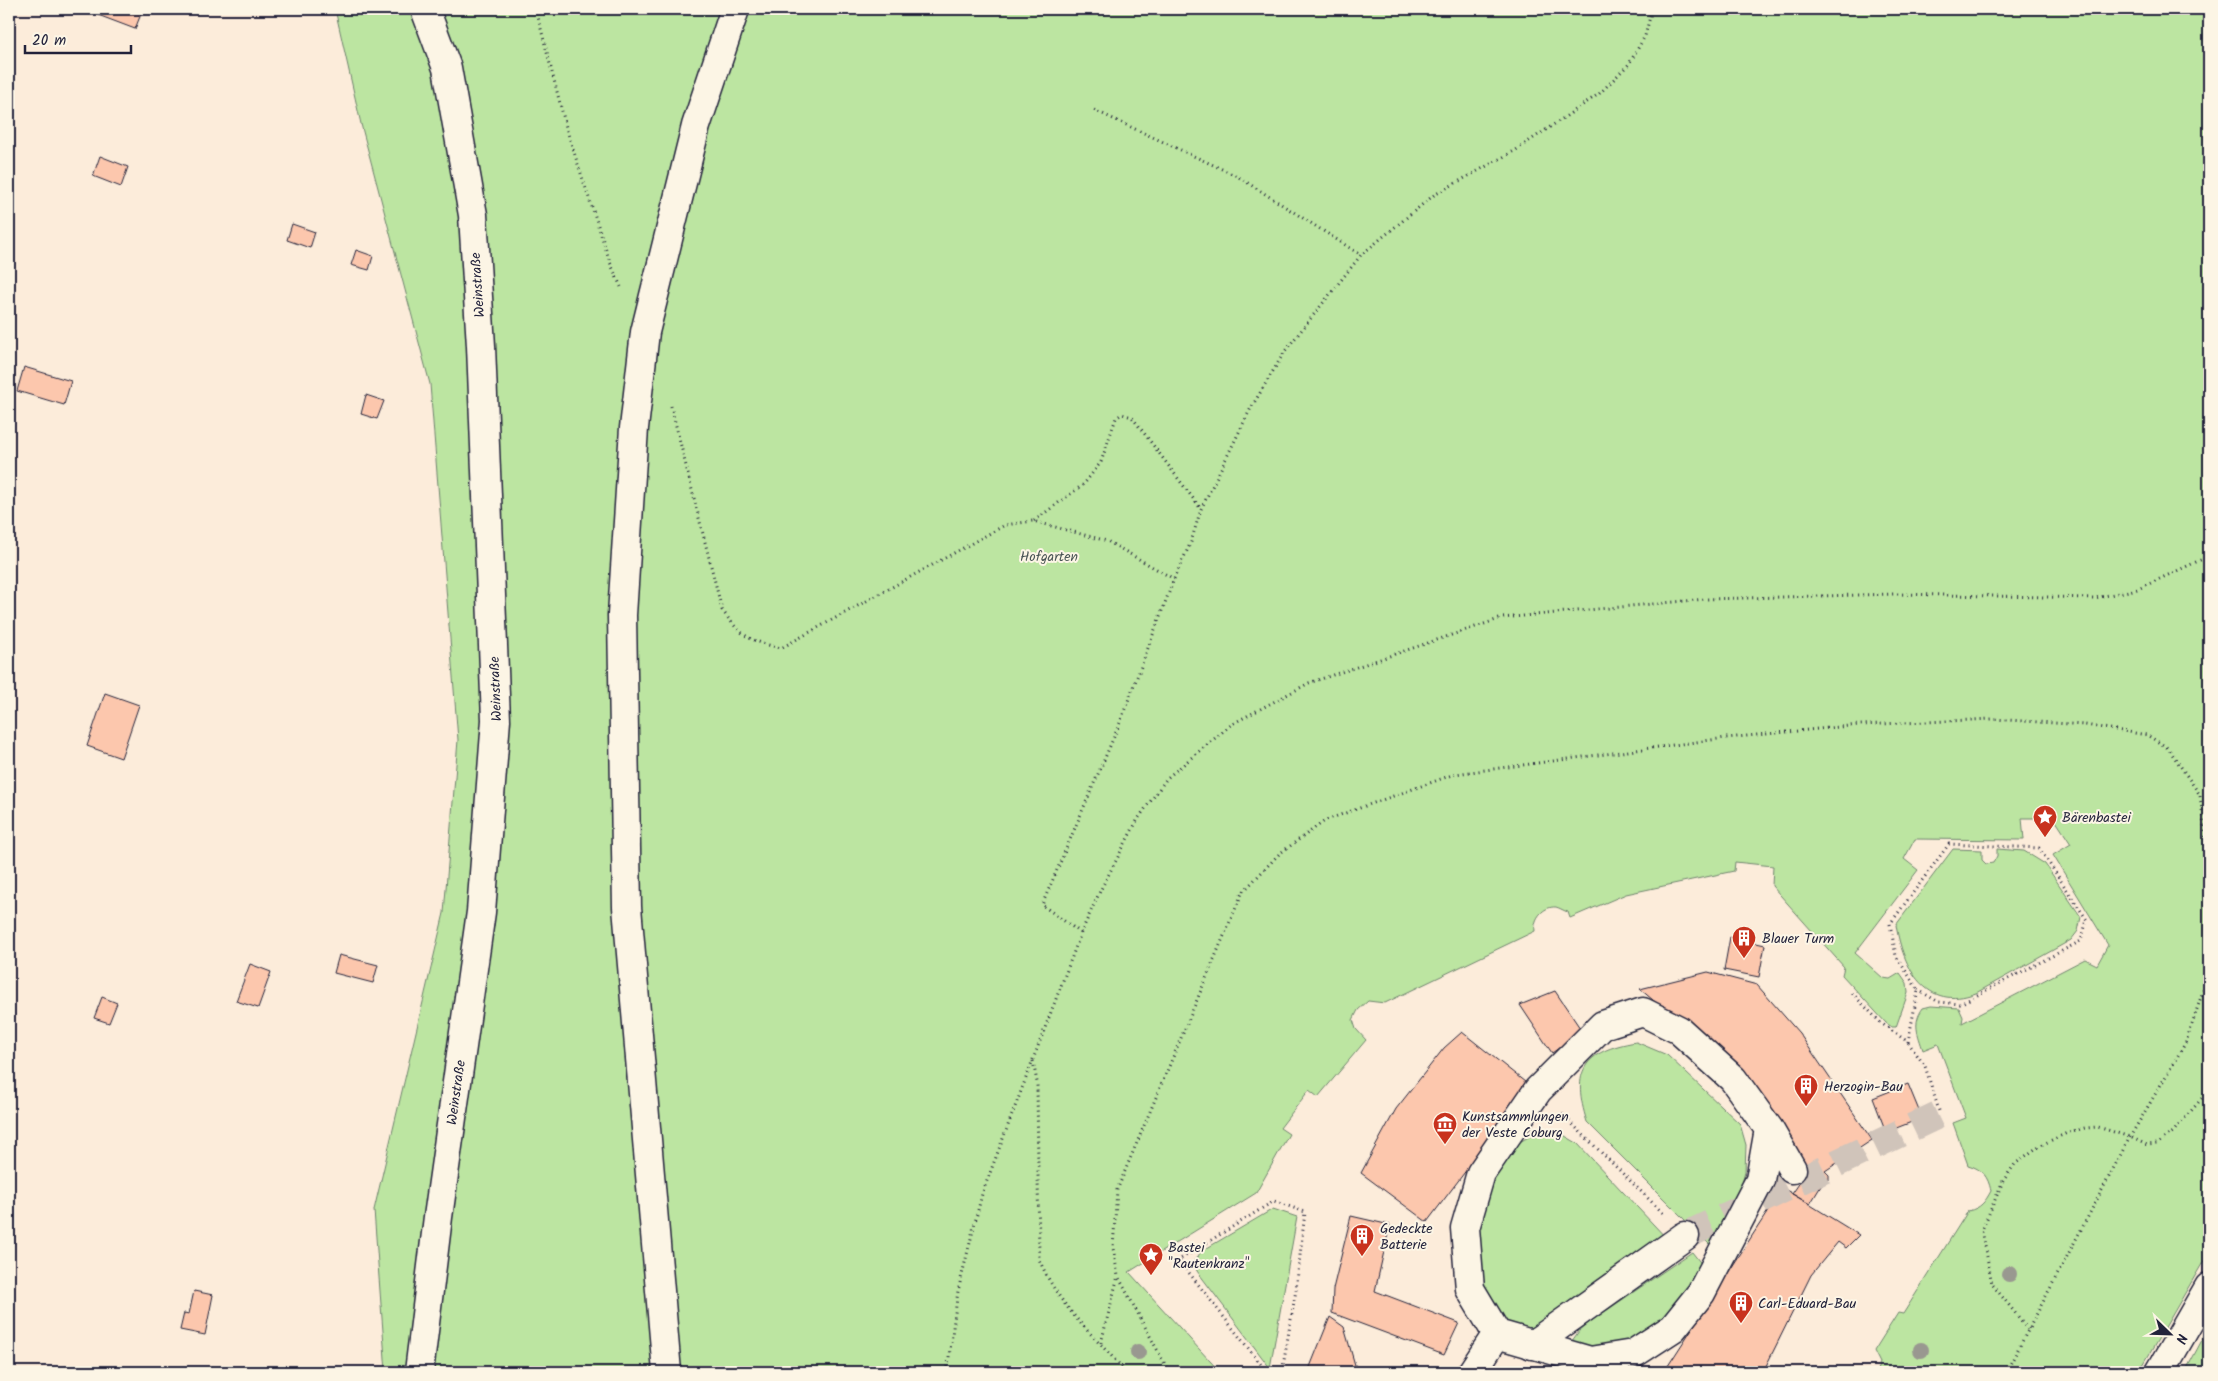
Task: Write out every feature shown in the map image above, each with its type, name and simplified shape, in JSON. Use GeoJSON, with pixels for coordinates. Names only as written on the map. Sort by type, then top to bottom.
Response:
{"type":"FeatureCollection","features":[{"type":"Feature","properties":{"kind":"street","name":"Weinstraße"},"geometry":{"type":"LineString","coordinates":[[419,1372],[438,1217],[481,912],[496,720],[481,346],[472,215],[447,68],[425,9]]}},
{"type":"Feature","properties":{"kind":"street"},"geometry":{"type":"LineString","coordinates":[[667,1372],[627,907],[622,615],[634,428],[645,332],[696,126],[735,9]]}},
{"type":"Feature","properties":{"kind":"street"},"geometry":{"type":"LineString","coordinates":[[1769,1129],[1760,1180],[1701,1293],[1673,1328],[1633,1354],[1590,1361],[1497,1334],[1470,1289],[1465,1228],[1481,1174],[1538,1090],[1603,1025],[1643,1012],[1679,1030],[1733,1079],[1769,1129],[1792,1169]]}},
{"type":"Feature","properties":{"kind":"street"},"geometry":{"type":"LineString","coordinates":[[1532,1345],[1685,1236]]}},
{"type":"Feature","properties":{"kind":"street"},"geometry":{"type":"LineString","coordinates":[[2160,1372],[2209,1287]]}},
{"type":"Feature","properties":{"kind":"street"},"geometry":{"type":"LineString","coordinates":[[1472,1372],[1497,1334]]}},
{"type":"Feature","properties":{"kind":"path"},"geometry":{"type":"LineString","coordinates":[[536,9],[567,131],[610,262],[625,295]]}},
{"type":"Feature","properties":{"kind":"path"},"geometry":{"type":"LineString","coordinates":[[1081,933],[1042,906],[1119,725],[1174,579],[1191,542],[1201,509],[1251,408],[1285,351],[1361,255],[1434,196],[1516,150],[1600,94],[1629,64],[1645,36],[1652,9]]}},
{"type":"Feature","properties":{"kind":"path"},"geometry":{"type":"LineString","coordinates":[[1094,110],[1237,176],[1361,255]]}},
{"type":"Feature","properties":{"kind":"path"},"geometry":{"type":"LineString","coordinates":[[671,404],[722,610],[738,632],[760,644],[781,648],[1005,525],[1033,521],[1107,541],[1174,579]]}},
{"type":"Feature","properties":{"kind":"path"},"geometry":{"type":"LineString","coordinates":[[1033,521],[1084,484],[1101,462],[1116,418],[1122,414],[1132,417],[1201,509]]}},
{"type":"Feature","properties":{"kind":"path"},"geometry":{"type":"LineString","coordinates":[[947,1372],[958,1291],[982,1194],[1081,933],[1101,889],[1138,819],[1167,778],[1232,724],[1309,683],[1502,618],[1706,599],[1896,594],[2095,598],[2138,589],[2209,556]]}},
{"type":"Feature","properties":{"kind":"path"},"geometry":{"type":"LineString","coordinates":[[1169,1372],[1118,1276],[1113,1248],[1118,1190],[1242,893],[1279,854],[1326,820],[1455,774],[1735,737],[1859,725],[1992,719],[2085,725],[2138,733],[2147,735],[2168,748],[2200,795],[2209,862]]}},
{"type":"Feature","properties":{"kind":"path"},"geometry":{"type":"LineString","coordinates":[[1908,1042],[1918,990],[1896,956],[1890,924],[1949,844],[2039,848],[2087,920],[2081,941],[1960,1004],[1939,1002],[1918,990]]}},
{"type":"Feature","properties":{"kind":"path"},"geometry":{"type":"LineString","coordinates":[[2006,1372],[2130,1137],[2186,1042],[2209,973]]}},
{"type":"Feature","properties":{"kind":"path"},"geometry":{"type":"LineString","coordinates":[[1852,993],[1881,1023],[1908,1042],[1925,1066],[1940,1114]]}},
{"type":"Feature","properties":{"kind":"path"},"geometry":{"type":"LineString","coordinates":[[1033,1060],[1037,1082],[1039,1259],[1050,1285],[1073,1316],[1101,1343],[1126,1372]]}},
{"type":"Feature","properties":{"kind":"path"},"geometry":{"type":"LineString","coordinates":[[1538,1090],[1665,1215]]}},
{"type":"Feature","properties":{"kind":"path"},"geometry":{"type":"LineString","coordinates":[[2028,1328],[1992,1284],[1982,1230],[2002,1181],[2015,1164],[2039,1146],[2069,1132],[2098,1127],[2130,1137],[2147,1145],[2157,1144],[2173,1132],[2209,1090]]}},
{"type":"Feature","properties":{"kind":"path"},"geometry":{"type":"LineString","coordinates":[[1267,1372],[1179,1260],[1274,1201],[1305,1212],[1296,1290],[1282,1372]]}},
{"type":"Feature","properties":{"kind":"path"},"geometry":{"type":"LineString","coordinates":[[1101,1343],[1118,1276]]}},
{"type":"Feature","properties":{"kind":"green space","name":"Hofgarten"},"geometry":{"type":"Polygon","coordinates":[[[335,9],[2209,9],[2209,1252],[2139,1372],[1876,1372],[1880,1363],[1874,1351],[1898,1313],[1903,1314],[1968,1211],[1982,1204],[1991,1191],[1984,1174],[1968,1165],[1953,1123],[1966,1118],[1938,1044],[1923,1050],[1917,1029],[1920,1013],[1923,1008],[1931,1006],[1959,1008],[1963,1017],[1962,1023],[2085,959],[2097,965],[2108,945],[2053,855],[2071,844],[2054,818],[2022,818],[2024,840],[1915,839],[1904,859],[1918,870],[1855,953],[1883,978],[1890,979],[1900,973],[1907,983],[1908,993],[1896,1027],[1886,1023],[1842,975],[1844,967],[1772,886],[1773,866],[1735,862],[1734,871],[1626,894],[1570,918],[1568,912],[1551,907],[1543,911],[1537,918],[1535,931],[1385,1003],[1368,1001],[1358,1010],[1353,1020],[1356,1029],[1366,1040],[1318,1097],[1309,1090],[1280,1128],[1289,1134],[1256,1193],[1129,1272],[1220,1372],[386,1372],[374,1210],[444,913],[458,740],[430,384],[361,124],[335,9]]]}},
{"type":"Feature","properties":{"kind":"green space"},"geometry":{"type":"Polygon","coordinates":[[[1953,849],[1982,850],[1982,860],[1986,864],[1993,863],[1997,856],[1997,849],[2024,851],[2045,864],[2081,917],[2078,931],[2071,940],[1976,993],[1958,997],[1943,996],[1931,991],[1920,982],[1911,970],[1899,941],[1896,925],[1953,849]]]}},
{"type":"Feature","properties":{"kind":"green space"},"geometry":{"type":"Polygon","coordinates":[[[1636,1042],[1667,1055],[1740,1124],[1746,1145],[1745,1172],[1734,1215],[1712,1247],[1587,1122],[1580,1089],[1581,1077],[1586,1066],[1593,1058],[1604,1051],[1636,1042]]]}},
{"type":"Feature","properties":{"kind":"green space"},"geometry":{"type":"Polygon","coordinates":[[[1560,1133],[1577,1143],[1668,1240],[1516,1340],[1469,1262],[1481,1190],[1516,1144],[1532,1135],[1560,1133]]]}},
{"type":"Feature","properties":{"kind":"green space"},"geometry":{"type":"Polygon","coordinates":[[[1273,1209],[1297,1217],[1270,1368],[1197,1271],[1194,1261],[1202,1251],[1273,1209]]]}},
{"type":"Feature","properties":{"kind":"green space"},"geometry":{"type":"Polygon","coordinates":[[[1692,1252],[1703,1266],[1661,1329],[1611,1350],[1567,1348],[1579,1331],[1591,1321],[1692,1252]]]}},
{"type":"Feature","properties":{"kind":"green space"},"geometry":{"type":"Polygon","coordinates":[[[2209,1327],[2209,1372],[2185,1372],[2209,1327]]]}},
{"type":"Feature","properties":{"kind":"building"},"geometry":{"type":"Polygon","coordinates":[[[100,9],[143,9],[135,29],[98,15],[100,9]]]}},
{"type":"Feature","properties":{"kind":"building"},"geometry":{"type":"Polygon","coordinates":[[[100,156],[128,167],[121,187],[93,176],[100,156]]]}},
{"type":"Feature","properties":{"kind":"building"},"geometry":{"type":"Polygon","coordinates":[[[292,224],[315,232],[310,248],[287,240],[292,224]]]}},
{"type":"Feature","properties":{"kind":"building"},"geometry":{"type":"Polygon","coordinates":[[[356,250],[373,256],[369,270],[351,265],[356,250]]]}},
{"type":"Feature","properties":{"kind":"building"},"geometry":{"type":"Polygon","coordinates":[[[24,367],[71,381],[64,405],[17,391],[24,367]]]}},
{"type":"Feature","properties":{"kind":"building"},"geometry":{"type":"Polygon","coordinates":[[[366,395],[384,401],[377,419],[361,414],[366,395]]]}},
{"type":"Feature","properties":{"kind":"building"},"geometry":{"type":"Polygon","coordinates":[[[105,693],[139,705],[121,758],[87,746],[105,693]]]}},
{"type":"Feature","properties":{"kind":"building","name":"Blauer Turm"},"geometry":{"type":"Polygon","coordinates":[[[1730,937],[1765,945],[1759,977],[1724,970],[1730,937]]]}},
{"type":"Feature","properties":{"kind":"building"},"geometry":{"type":"Polygon","coordinates":[[[339,955],[378,965],[373,983],[334,973],[339,955]]]}},
{"type":"Feature","properties":{"kind":"building"},"geometry":{"type":"Polygon","coordinates":[[[250,964],[271,972],[258,1008],[236,1001],[250,964]]]}},
{"type":"Feature","properties":{"kind":"building","name":"Herzogin-Bau"},"geometry":{"type":"Polygon","coordinates":[[[1708,972],[1757,985],[1799,1033],[1872,1140],[1825,1171],[1829,1175],[1829,1180],[1821,1186],[1810,1204],[1792,1194],[1805,1175],[1740,1074],[1640,989],[1708,972]]]}},
{"type":"Feature","properties":{"kind":"building"},"geometry":{"type":"Polygon","coordinates":[[[1555,991],[1582,1031],[1552,1053],[1520,1005],[1555,991]]]}},
{"type":"Feature","properties":{"kind":"building"},"geometry":{"type":"Polygon","coordinates":[[[102,997],[117,1003],[109,1023],[94,1018],[102,997]]]}},
{"type":"Feature","properties":{"kind":"building"},"geometry":{"type":"Polygon","coordinates":[[[1462,1032],[1530,1086],[1427,1222],[1361,1173],[1396,1109],[1444,1048],[1462,1032]]]}},
{"type":"Feature","properties":{"kind":"building"},"geometry":{"type":"Polygon","coordinates":[[[1908,1084],[1922,1118],[1886,1132],[1873,1098],[1908,1084]]]}},
{"type":"Feature","properties":{"kind":"building","name":"Carl-Eduard-Bau"},"geometry":{"type":"Polygon","coordinates":[[[1783,1188],[1859,1235],[1846,1248],[1838,1242],[1811,1275],[1763,1372],[1664,1372],[1783,1188]]]}},
{"type":"Feature","properties":{"kind":"building","name":"Gedeckte Batterie"},"geometry":{"type":"Polygon","coordinates":[[[1351,1216],[1390,1225],[1375,1291],[1459,1323],[1444,1355],[1332,1313],[1333,1289],[1351,1216]]]}},
{"type":"Feature","properties":{"kind":"building"},"geometry":{"type":"Polygon","coordinates":[[[194,1291],[213,1295],[205,1335],[180,1330],[184,1313],[189,1314],[194,1291]]]}},
{"type":"Feature","properties":{"kind":"building"},"geometry":{"type":"Polygon","coordinates":[[[1330,1317],[1344,1327],[1357,1372],[1308,1372],[1330,1317]]]}},
{"type":"Feature","properties":{"kind":"tunnel"},"geometry":{"type":"LineString","coordinates":[[1685,1236],[1940,1114]]}},
{"type":"Feature","properties":{"kind":"place","name":"Bärenbastei"},"geometry":{"type":"Point","coordinates":[2045,838]}},
{"type":"Feature","properties":{"kind":"place","name":"Blauer Turm"},"geometry":{"type":"Point","coordinates":[1744,959]}},
{"type":"Feature","properties":{"kind":"place","name":"Herzogin-Bau"},"geometry":{"type":"Point","coordinates":[1806,1107]}},
{"type":"Feature","properties":{"kind":"place","name":"Kunstsammlungen der Veste Coburg"},"geometry":{"type":"Point","coordinates":[1445,1145]}},
{"type":"Feature","properties":{"kind":"place","name":"Gedeckte Batterie"},"geometry":{"type":"Point","coordinates":[1362,1257]}},
{"type":"Feature","properties":{"kind":"place","name":"Bastei \"Rautenkranz\""},"geometry":{"type":"Point","coordinates":[1151,1276]}},
{"type":"Feature","properties":{"kind":"place","name":"Carl-Eduard-Bau"},"geometry":{"type":"Point","coordinates":[1741,1324]}}]}
